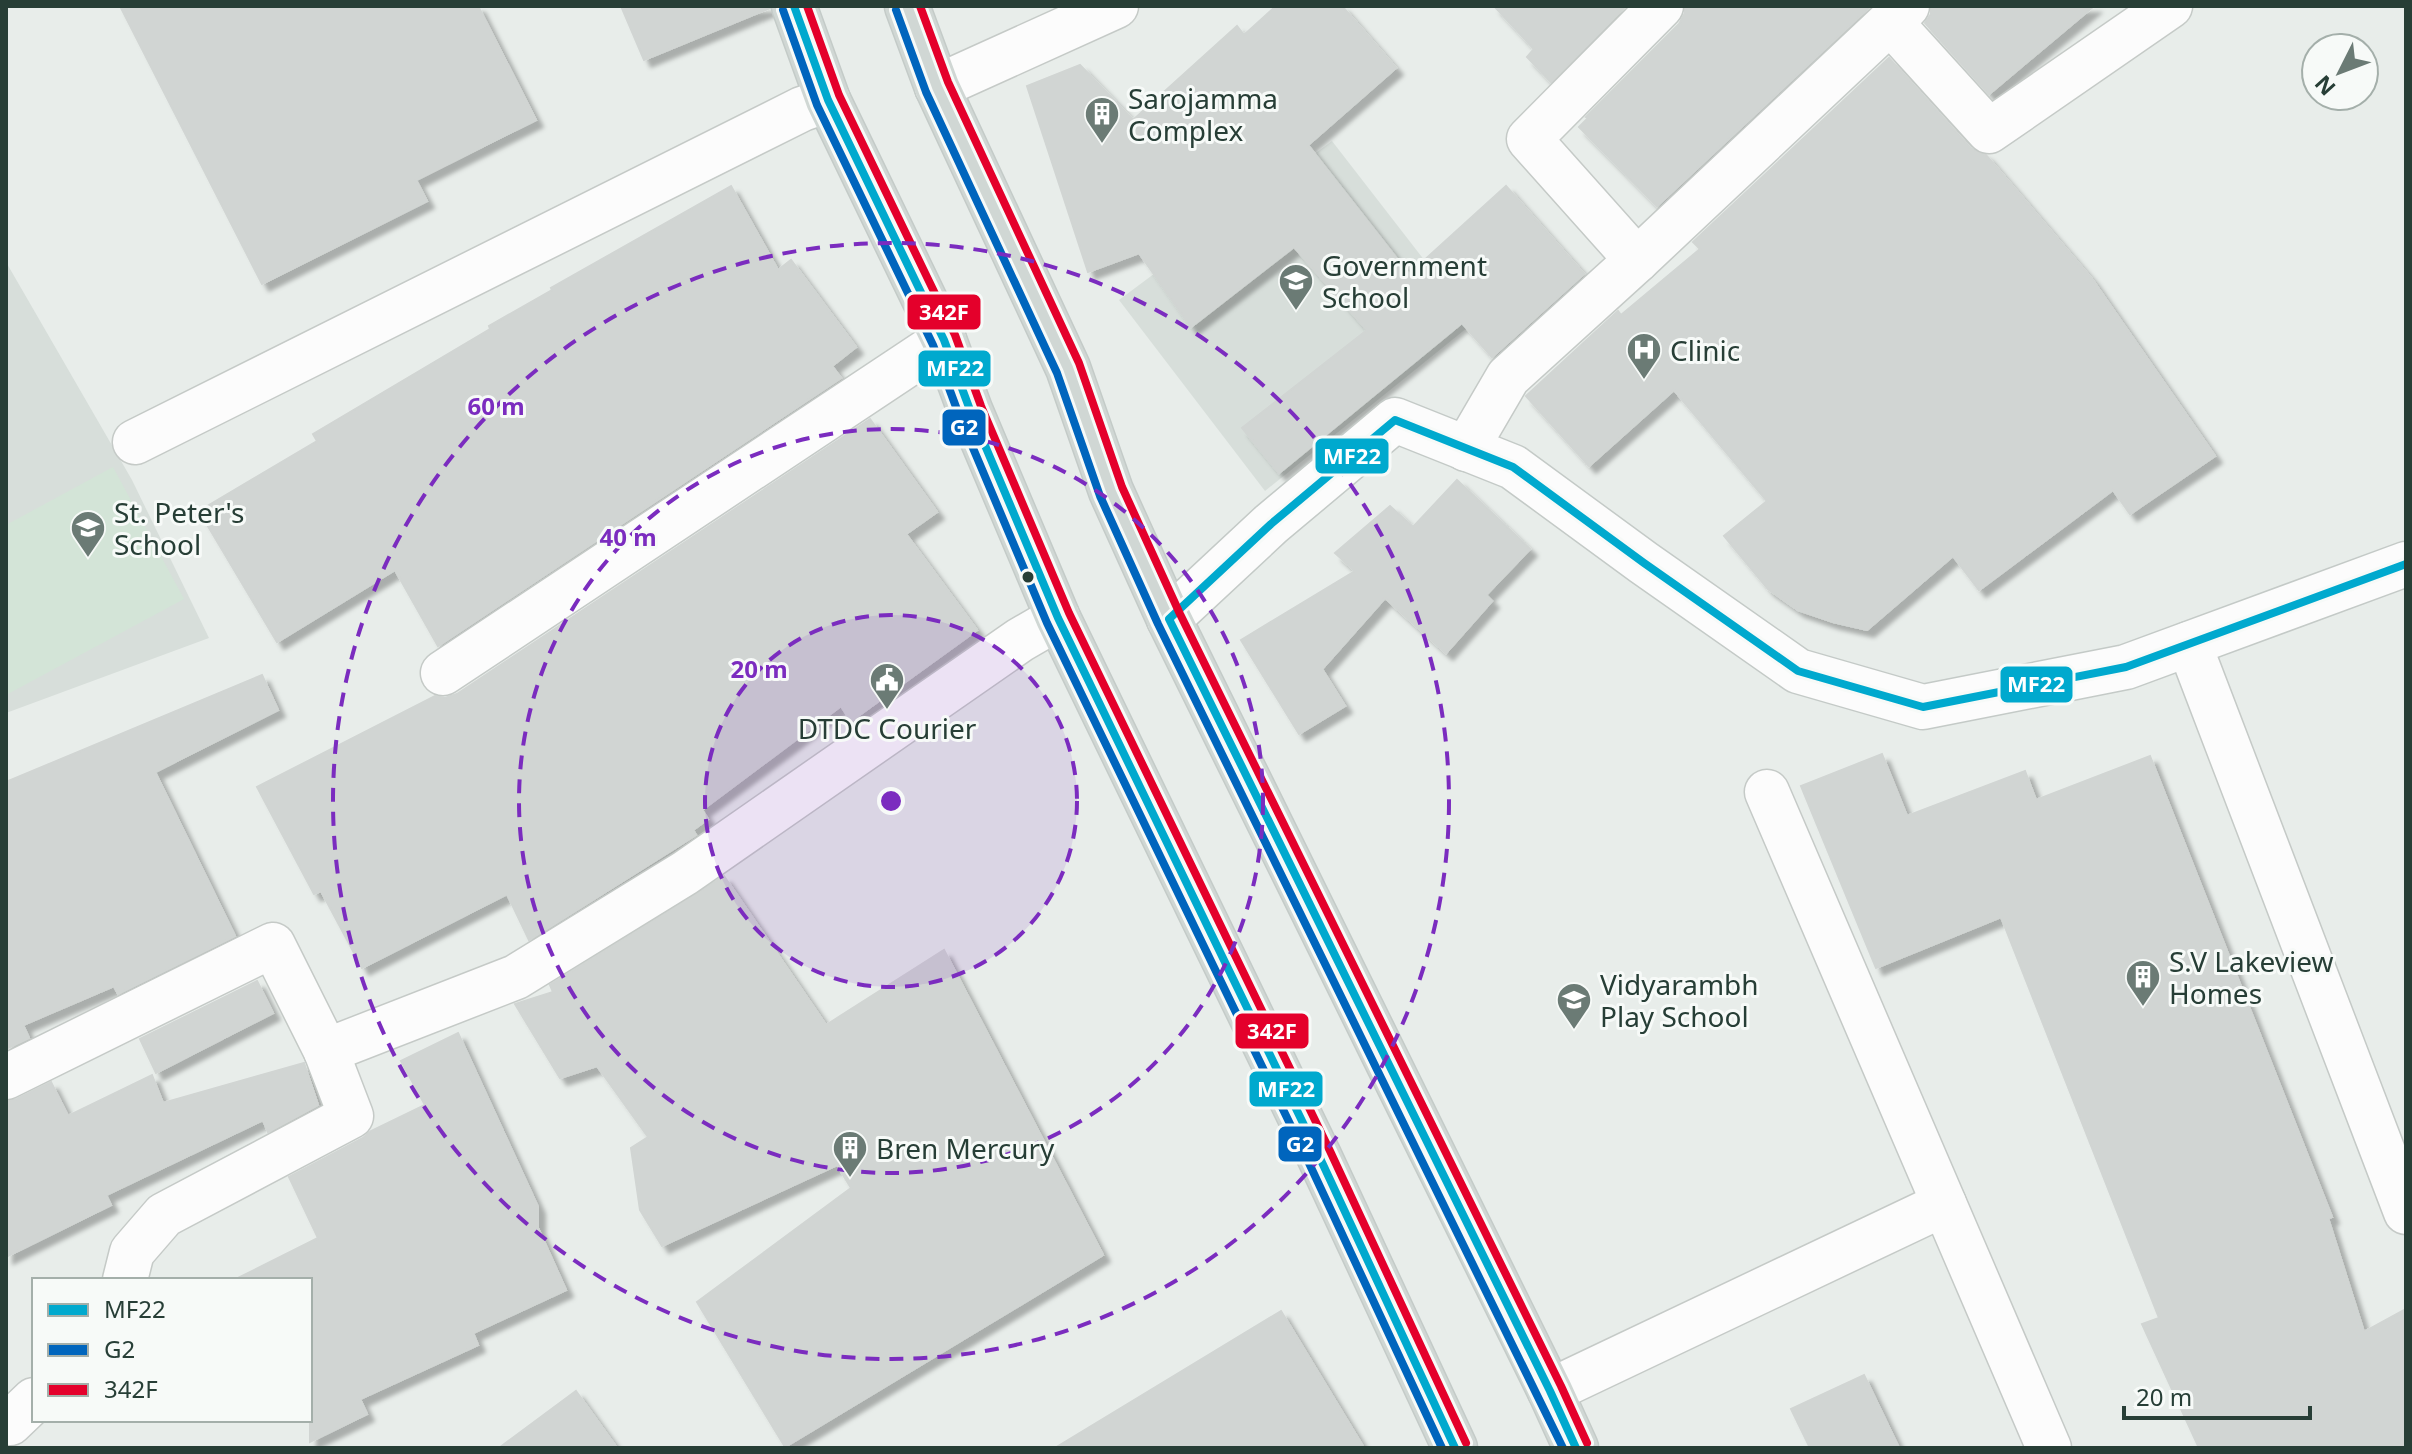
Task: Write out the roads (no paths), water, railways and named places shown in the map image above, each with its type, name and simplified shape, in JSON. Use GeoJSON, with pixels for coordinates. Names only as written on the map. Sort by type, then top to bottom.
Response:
{"type":"FeatureCollection","features":[{"type":"Feature","properties":{"kind":"main road"},"geometry":{"type":"LineString","coordinates":[[794,6],[828,100],[944,340],[970,410],[1058,618],[1319,1156],[1455,1448]]}},
{"type":"Feature","properties":{"kind":"main road"},"geometry":{"type":"LineString","coordinates":[[907,6],[937,87],[1068,368],[1111,491],[1169,619],[1576,1448]]}},
{"type":"Feature","properties":{"kind":"street"},"geometry":{"type":"LineString","coordinates":[[937,87],[1116,6]]}},
{"type":"Feature","properties":{"kind":"street"},"geometry":{"type":"LineString","coordinates":[[1637,260],[1529,139],[1661,6]]}},
{"type":"Feature","properties":{"kind":"street"},"geometry":{"type":"LineString","coordinates":[[1466,449],[1508,377],[1899,14],[1989,131],[2170,6]]}},
{"type":"Feature","properties":{"kind":"street"},"geometry":{"type":"LineString","coordinates":[[135,442],[802,109],[828,100]]}},
{"type":"Feature","properties":{"kind":"street"},"geometry":{"type":"LineString","coordinates":[[443,673],[944,340]]}},
{"type":"Feature","properties":{"kind":"street"},"geometry":{"type":"LineString","coordinates":[[1169,619],[1271,524],[1395,420],[1513,467],[1798,671],[1923,707],[2126,667],[2406,564]]}},
{"type":"Feature","properties":{"kind":"street"},"geometry":{"type":"LineString","coordinates":[[326,1051],[516,977],[685,873],[1007,649],[1058,618]]}},
{"type":"Feature","properties":{"kind":"street"},"geometry":{"type":"LineString","coordinates":[[2189,644],[2406,1212]]}},
{"type":"Feature","properties":{"kind":"street"},"geometry":{"type":"LineString","coordinates":[[1767,792],[2049,1448]]}},
{"type":"Feature","properties":{"kind":"street"},"geometry":{"type":"LineString","coordinates":[[6,1077],[273,945],[326,1051],[351,1116],[164,1215],[132,1252],[126,1278]]}},
{"type":"Feature","properties":{"kind":"street"},"geometry":{"type":"LineString","coordinates":[[1550,1391],[1944,1204]]}},
{"type":"Feature","properties":{"kind":"place","name":"Sarojamma Complex"},"geometry":{"type":"Point","coordinates":[1102,145]}},
{"type":"Feature","properties":{"kind":"place","name":"Government School"},"geometry":{"type":"Point","coordinates":[1296,312]}},
{"type":"Feature","properties":{"kind":"place","name":"Clinic"},"geometry":{"type":"Point","coordinates":[1644,381]}},
{"type":"Feature","properties":{"kind":"place","name":"St. Peter's School"},"geometry":{"type":"Point","coordinates":[88,559]}},
{"type":"Feature","properties":{"kind":"place","name":"DTDC Courier"},"geometry":{"type":"Point","coordinates":[887,711]}},
{"type":"Feature","properties":{"kind":"place","name":"S.V Lakeview Homes"},"geometry":{"type":"Point","coordinates":[2143,1008]}},
{"type":"Feature","properties":{"kind":"place","name":"Vidyarambh Play School"},"geometry":{"type":"Point","coordinates":[1574,1031]}},
{"type":"Feature","properties":{"kind":"place","name":"Bren Mercury"},"geometry":{"type":"Point","coordinates":[850,1179]}}]}
